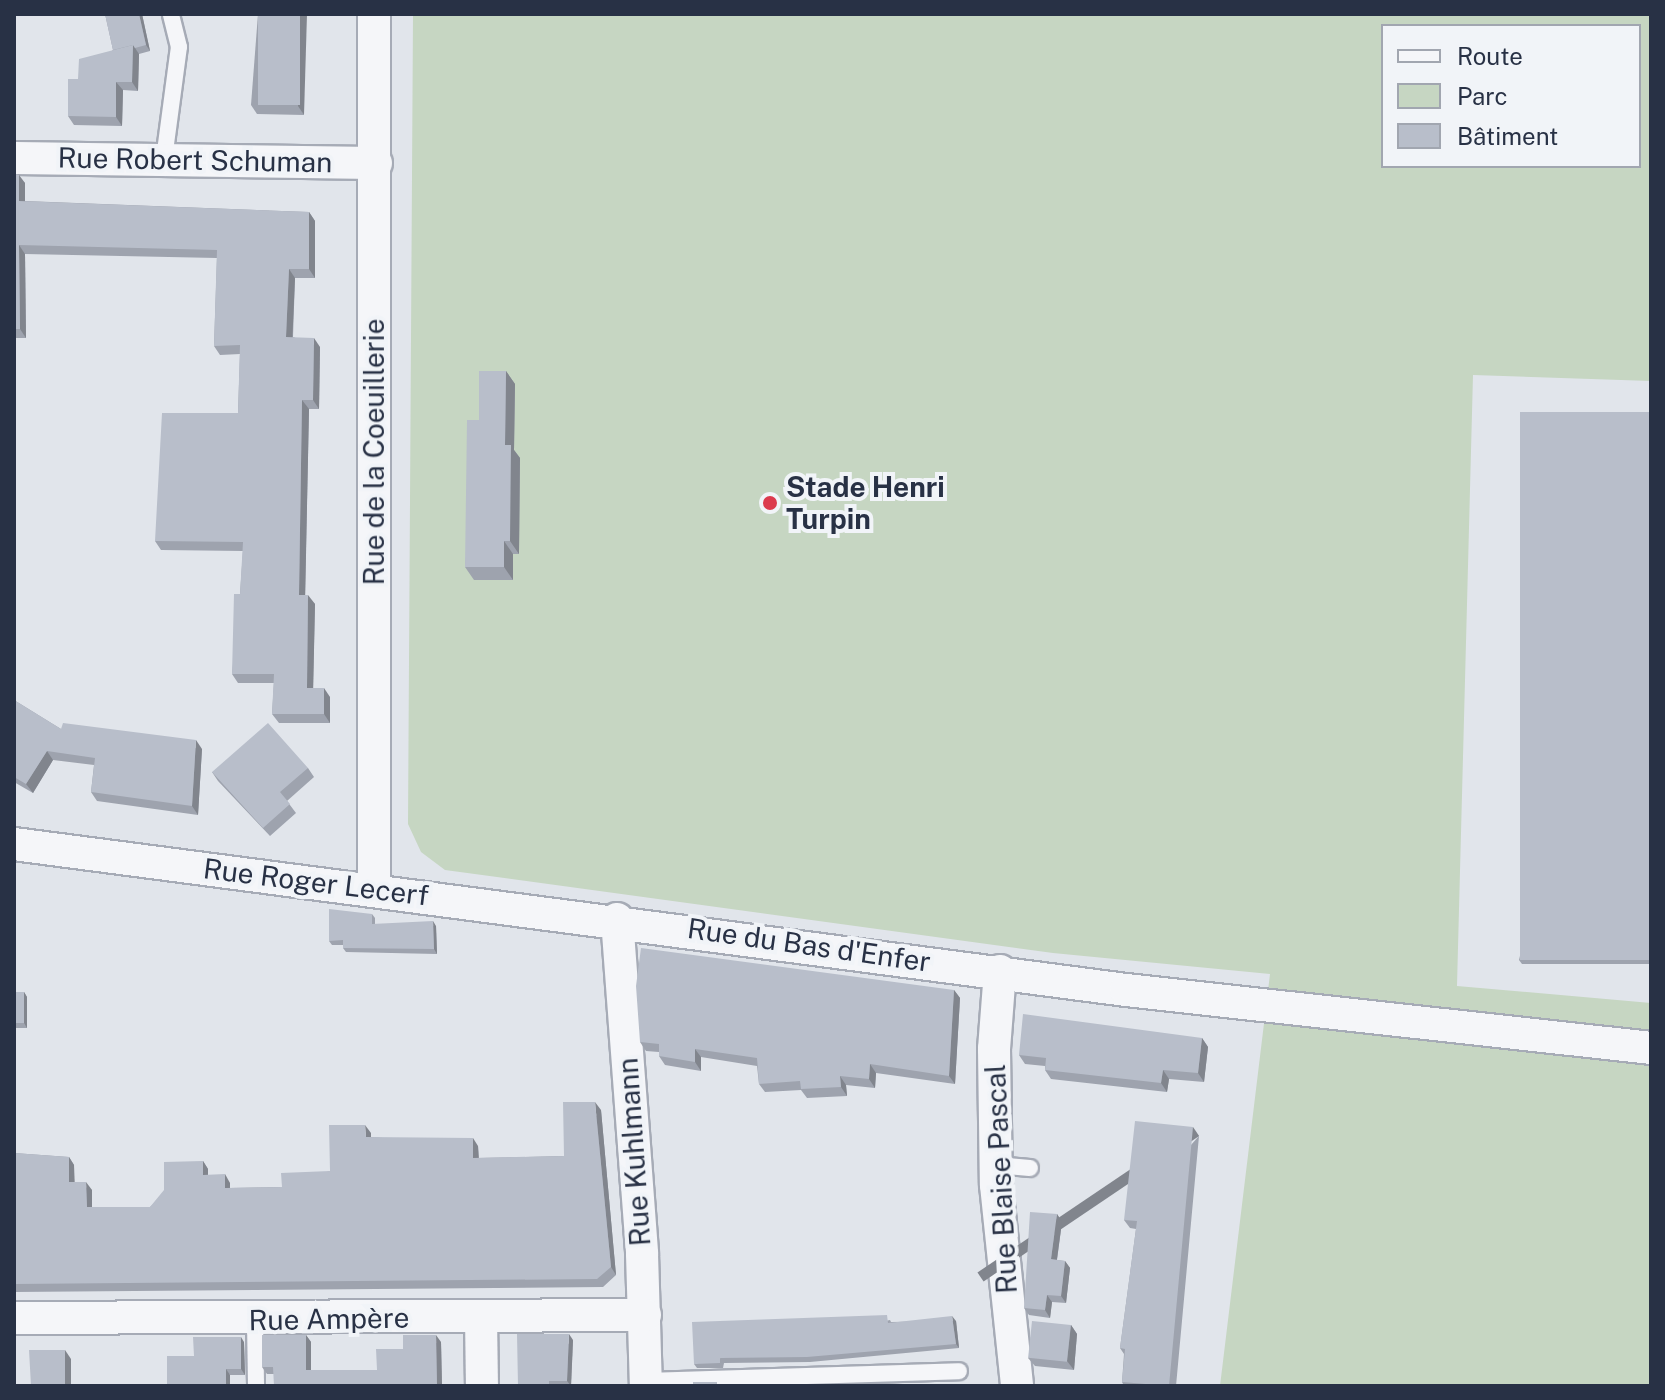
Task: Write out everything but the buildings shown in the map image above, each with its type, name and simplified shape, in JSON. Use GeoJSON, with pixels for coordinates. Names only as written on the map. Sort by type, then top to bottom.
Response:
{"type":"FeatureCollection","features":[{"type":"Feature","properties":{"kind":"street","name":"Rue de la Coeuillerie"},"geometry":{"type":"LineString","coordinates":[[374,14],[374,889]]}},
{"type":"Feature","properties":{"kind":"street","name":"Rue Robert Schuman"},"geometry":{"type":"LineString","coordinates":[[14,158],[376,163]]}},
{"type":"Feature","properties":{"kind":"street","name":"Rue Roger Lecerf"},"geometry":{"type":"LineString","coordinates":[[14,844],[617,919]]}},
{"type":"Feature","properties":{"kind":"street","name":"Rue du Bas d'Enfer"},"geometry":{"type":"LineString","coordinates":[[617,919],[1241,1003],[1651,1048]]}},
{"type":"Feature","properties":{"kind":"street","name":"Rue Kuhlmann"},"geometry":{"type":"LineString","coordinates":[[617,919],[645,1315],[646,1384]]}},
{"type":"Feature","properties":{"kind":"street","name":"Rue Blaise Pascal"},"geometry":{"type":"LineString","coordinates":[[1000,971],[994,1049],[996,1165],[1017,1386]]}},
{"type":"Feature","properties":{"kind":"street","name":"Rue Ampère"},"geometry":{"type":"LineString","coordinates":[[14,1318],[255,1320],[645,1315]]}},
{"type":"Feature","properties":{"kind":"street"},"geometry":{"type":"LineString","coordinates":[[481,1317],[482,1386]]}},
{"type":"Feature","properties":{"kind":"lane"},"geometry":{"type":"LineString","coordinates":[[164,159],[179,47],[171,14]]}},
{"type":"Feature","properties":{"kind":"lane"},"geometry":{"type":"LineString","coordinates":[[996,1165],[1030,1168]]}},
{"type":"Feature","properties":{"kind":"lane"},"geometry":{"type":"LineString","coordinates":[[255,1320],[256,1386]]}},
{"type":"Feature","properties":{"kind":"lane"},"geometry":{"type":"LineString","coordinates":[[646,1384],[959,1371]]}},
{"type":"Feature","properties":{"kind":"green space"},"geometry":{"type":"Polygon","coordinates":[[[413,14],[1651,14],[1651,381],[1473,375],[1457,986],[1651,1003],[1651,1386],[1220,1386],[1270,974],[1053,953],[445,870],[421,852],[408,824],[413,14]]]}},
{"type":"Feature","properties":{"kind":"place","name":"Stade Henri Turpin"},"geometry":{"type":"Point","coordinates":[770,503]}}]}
